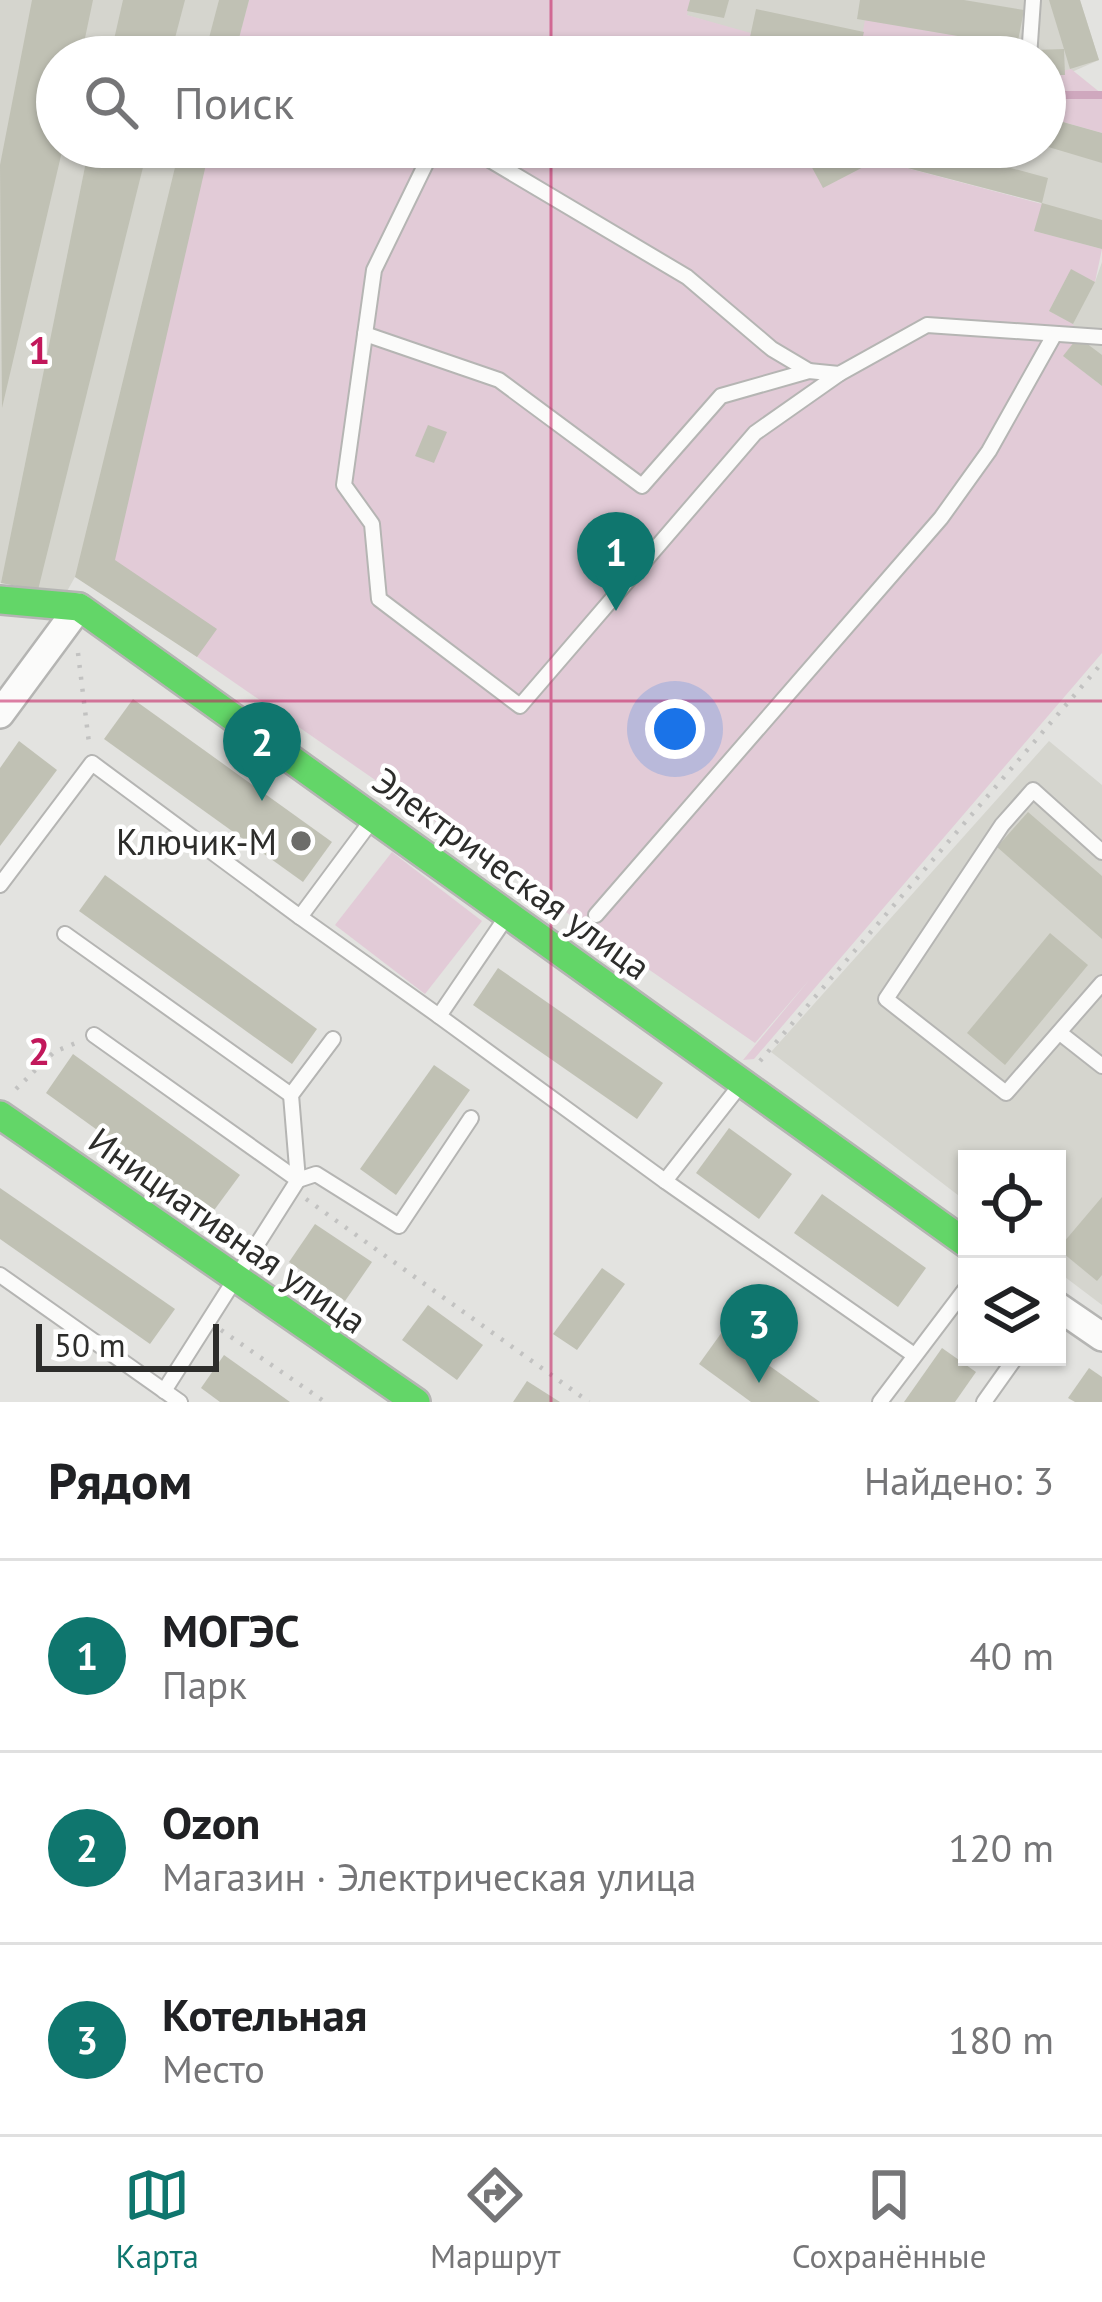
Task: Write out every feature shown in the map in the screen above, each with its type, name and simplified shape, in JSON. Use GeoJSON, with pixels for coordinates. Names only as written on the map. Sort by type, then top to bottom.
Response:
{"type":"FeatureCollection","features":[{"type":"Feature","properties":{"kind":"street"},"geometry":{"type":"LineString","coordinates":[[0,600],[79,607]]}},
{"type":"Feature","properties":{"kind":"street"},"geometry":{"type":"LineString","coordinates":[[0,714],[79,607]]}},
{"type":"Feature","properties":{"kind":"street","name":"Электрическая улица"},"geometry":{"type":"LineString","coordinates":[[79,607],[958,1238]]}},
{"type":"Feature","properties":{"kind":"street","name":"Инициативная улица"},"geometry":{"type":"LineString","coordinates":[[7,1103],[234,1280],[416,1402]]}},
{"type":"Feature","properties":{"kind":"street"},"geometry":{"type":"LineString","coordinates":[[1066,1312],[1102,1337]]}},
{"type":"Feature","properties":{"kind":"lane"},"geometry":{"type":"LineString","coordinates":[[1030,36],[1033,0]]}},
{"type":"Feature","properties":{"kind":"lane"},"geometry":{"type":"LineString","coordinates":[[424,168],[374,270],[344,484],[372,524],[379,599],[520,706],[755,433],[839,374],[927,325],[1053,337],[1076,331],[1102,337]]}},
{"type":"Feature","properties":{"kind":"lane"},"geometry":{"type":"LineString","coordinates":[[503,168],[687,277],[772,349],[809,371]]}},
{"type":"Feature","properties":{"kind":"lane"},"geometry":{"type":"LineString","coordinates":[[365,334],[500,380],[642,486],[722,396],[809,371],[839,374]]}},
{"type":"Feature","properties":{"kind":"lane"},"geometry":{"type":"LineString","coordinates":[[596,914],[941,518],[989,451],[1053,337]]}},
{"type":"Feature","properties":{"kind":"lane"},"geometry":{"type":"LineString","coordinates":[[0,885],[92,763],[665,1181],[914,1355]]}},
{"type":"Feature","properties":{"kind":"lane"},"geometry":{"type":"LineString","coordinates":[[1102,852],[1033,790],[1002,825],[886,999],[1006,1093],[1102,983]]}},
{"type":"Feature","properties":{"kind":"lane"},"geometry":{"type":"LineString","coordinates":[[300,917],[375,816]]}},
{"type":"Feature","properties":{"kind":"lane"},"geometry":{"type":"LineString","coordinates":[[439,1016],[508,915]]}},
{"type":"Feature","properties":{"kind":"lane"},"geometry":{"type":"LineString","coordinates":[[65,934],[291,1095]]}},
{"type":"Feature","properties":{"kind":"lane"},"geometry":{"type":"LineString","coordinates":[[1060,1033],[1102,1066]]}},
{"type":"Feature","properties":{"kind":"lane"},"geometry":{"type":"LineString","coordinates":[[94,1035],[296,1185]]}},
{"type":"Feature","properties":{"kind":"lane"},"geometry":{"type":"LineString","coordinates":[[296,1185],[291,1095],[333,1039]]}},
{"type":"Feature","properties":{"kind":"lane"},"geometry":{"type":"LineString","coordinates":[[665,1181],[741,1084]]}},
{"type":"Feature","properties":{"kind":"lane"},"geometry":{"type":"LineString","coordinates":[[164,1391],[296,1185],[316,1174],[399,1226],[471,1118]]}},
{"type":"Feature","properties":{"kind":"lane"},"geometry":{"type":"LineString","coordinates":[[0,1275],[180,1402]]}},
{"type":"Feature","properties":{"kind":"lane"},"geometry":{"type":"LineString","coordinates":[[880,1402],[958,1299]]}},
{"type":"Feature","properties":{"kind":"lane"},"geometry":{"type":"LineString","coordinates":[[984,1402],[1010,1366]]}},
{"type":"Feature","properties":{"kind":"path"},"geometry":{"type":"LineString","coordinates":[[79,607],[78,662],[92,763]]}},
{"type":"Feature","properties":{"kind":"path"},"geometry":{"type":"LineString","coordinates":[[741,1084],[1102,663]]}},
{"type":"Feature","properties":{"kind":"path"},"geometry":{"type":"LineString","coordinates":[[7,1103],[54,1052],[94,1035]]}},
{"type":"Feature","properties":{"kind":"path"},"geometry":{"type":"LineString","coordinates":[[296,1185],[589,1402]]}},
{"type":"Feature","properties":{"kind":"path"},"geometry":{"type":"LineString","coordinates":[[208,1321],[325,1402]]}},
{"type":"Feature","properties":{"kind":"shaded area"},"geometry":{"type":"Polygon","coordinates":[[[0,0],[250,0],[241,36],[36,36],[36,168],[205,168],[96,581],[75,577],[66,593],[0,583],[0,0]]]}},
{"type":"Feature","properties":{"kind":"shaded area"},"geometry":{"type":"Polygon","coordinates":[[[249,0],[690,0],[687,15],[761,36],[240,36],[249,0]]]}},
{"type":"Feature","properties":{"kind":"shaded area"},"geometry":{"type":"Polygon","coordinates":[[[690,0],[1080,0],[1099,60],[1066,75],[1066,36],[757,36],[686,15],[690,0]]]}},
{"type":"Feature","properties":{"kind":"shaded area"},"geometry":{"type":"Polygon","coordinates":[[[865,20],[959,36],[862,36],[865,20]]]}},
{"type":"Feature","properties":{"kind":"shaded area"},"geometry":{"type":"Polygon","coordinates":[[[1071,69],[1102,94],[1102,133],[1066,123],[1066,70],[1071,69]]]}},
{"type":"Feature","properties":{"kind":"shaded area"},"geometry":{"type":"Polygon","coordinates":[[[1066,123],[1102,133],[1102,249],[1034,231],[1041,203],[908,168],[1066,168],[1066,123]]]}},
{"type":"Feature","properties":{"kind":"shaded area"},"geometry":{"type":"Polygon","coordinates":[[[204,168],[813,168],[824,187],[861,168],[907,168],[1042,204],[1035,231],[1102,249],[1095,282],[1071,270],[1049,311],[1073,324],[1078,337],[1064,356],[1102,386],[1102,653],[754,1059],[743,1060],[810,979],[755,1043],[95,586],[204,168]]]}},
{"type":"Feature","properties":{"kind":"shaded area"},"geometry":{"type":"Polygon","coordinates":[[[812,168],[862,168],[823,188],[812,168]]]}},
{"type":"Feature","properties":{"kind":"shaded area"},"geometry":{"type":"Polygon","coordinates":[[[1102,262],[1102,386],[1049,311],[1071,269],[1095,282],[1102,262]]]}},
{"type":"Feature","properties":{"kind":"shaded area"},"geometry":{"type":"Polygon","coordinates":[[[1049,741],[1102,785],[1102,1305],[1066,1278],[1066,1150],[958,1150],[958,1195],[771,1052],[1049,741]]]}},
{"type":"Feature","properties":{"kind":"shaded area"},"geometry":{"type":"Polygon","coordinates":[[[392,852],[482,921],[425,994],[335,925],[392,852]]]}},
{"type":"Feature","properties":{"kind":"building"},"geometry":{"type":"Polygon","coordinates":[[[32,0],[93,0],[85,36],[36,36],[36,168],[58,168],[2,408],[0,165],[32,0]]]}},
{"type":"Feature","properties":{"kind":"building"},"geometry":{"type":"Polygon","coordinates":[[[123,0],[185,0],[176,36],[115,36],[123,0]]]}},
{"type":"Feature","properties":{"kind":"building"},"geometry":{"type":"Polygon","coordinates":[[[219,0],[249,0],[240,36],[210,36],[219,0]]]}},
{"type":"Feature","properties":{"kind":"building"},"geometry":{"type":"Polygon","coordinates":[[[690,0],[729,0],[724,18],[687,11],[690,0]]]}},
{"type":"Feature","properties":{"kind":"building"},"geometry":{"type":"Polygon","coordinates":[[[860,0],[964,0],[1024,10],[1019,36],[958,36],[857,19],[860,0]]]}},
{"type":"Feature","properties":{"kind":"building"},"geometry":{"type":"Polygon","coordinates":[[[1049,0],[1080,0],[1099,60],[1070,69],[1066,36],[1060,36],[1049,0]]]}},
{"type":"Feature","properties":{"kind":"building"},"geometry":{"type":"Polygon","coordinates":[[[756,9],[864,32],[863,36],[750,36],[756,9]]]}},
{"type":"Feature","properties":{"kind":"building"},"geometry":{"type":"Polygon","coordinates":[[[1066,123],[1102,133],[1102,163],[1066,152],[1066,123]]]}},
{"type":"Feature","properties":{"kind":"building"},"geometry":{"type":"Polygon","coordinates":[[[85,168],[143,168],[38,590],[1,583],[85,168]]]}},
{"type":"Feature","properties":{"kind":"building"},"geometry":{"type":"Polygon","coordinates":[[[175,168],[205,168],[115,560],[217,629],[197,657],[75,577],[175,168]]]}},
{"type":"Feature","properties":{"kind":"building"},"geometry":{"type":"Polygon","coordinates":[[[812,168],[862,168],[823,188],[812,168]]]}},
{"type":"Feature","properties":{"kind":"building"},"geometry":{"type":"Polygon","coordinates":[[[908,168],[1011,168],[1048,178],[1042,203],[908,168]]]}},
{"type":"Feature","properties":{"kind":"building"},"geometry":{"type":"Polygon","coordinates":[[[1042,203],[1102,220],[1102,249],[1034,231],[1042,203]]]}},
{"type":"Feature","properties":{"kind":"building"},"geometry":{"type":"Polygon","coordinates":[[[1071,269],[1095,282],[1073,324],[1049,311],[1071,269]]]}},
{"type":"Feature","properties":{"kind":"building"},"geometry":{"type":"Polygon","coordinates":[[[1078,337],[1102,355],[1102,386],[1063,356],[1078,337]]]}},
{"type":"Feature","properties":{"kind":"building"},"geometry":{"type":"Polygon","coordinates":[[[428,425],[447,432],[434,463],[415,456],[428,425]]]}},
{"type":"Feature","properties":{"kind":"building"},"geometry":{"type":"Polygon","coordinates":[[[133,699],[332,842],[303,882],[104,739],[133,699]]]}},
{"type":"Feature","properties":{"kind":"building"},"geometry":{"type":"Polygon","coordinates":[[[19,741],[57,770],[0,846],[0,768],[19,741]]]}},
{"type":"Feature","properties":{"kind":"building"},"geometry":{"type":"Polygon","coordinates":[[[1028,812],[1102,876],[1102,939],[997,847],[1028,812]]]}},
{"type":"Feature","properties":{"kind":"building"},"geometry":{"type":"Polygon","coordinates":[[[105,875],[317,1029],[292,1064],[79,911],[105,875]]]}},
{"type":"Feature","properties":{"kind":"building"},"geometry":{"type":"Polygon","coordinates":[[[1050,933],[1088,965],[1005,1065],[967,1033],[1050,933]]]}},
{"type":"Feature","properties":{"kind":"building"},"geometry":{"type":"Polygon","coordinates":[[[498,968],[663,1083],[637,1119],[473,1005],[498,968]]]}},
{"type":"Feature","properties":{"kind":"building"},"geometry":{"type":"Polygon","coordinates":[[[73,1054],[240,1175],[212,1213],[46,1093],[73,1054]]]}},
{"type":"Feature","properties":{"kind":"building"},"geometry":{"type":"Polygon","coordinates":[[[434,1065],[470,1090],[396,1195],[360,1169],[434,1065]]]}},
{"type":"Feature","properties":{"kind":"building"},"geometry":{"type":"Polygon","coordinates":[[[729,1128],[792,1174],[759,1219],[696,1173],[729,1128]]]}},
{"type":"Feature","properties":{"kind":"building"},"geometry":{"type":"Polygon","coordinates":[[[0,1188],[175,1309],[150,1344],[0,1239],[0,1188]]]}},
{"type":"Feature","properties":{"kind":"building"},"geometry":{"type":"Polygon","coordinates":[[[822,1194],[926,1268],[898,1307],[794,1233],[822,1194]]]}},
{"type":"Feature","properties":{"kind":"building"},"geometry":{"type":"Polygon","coordinates":[[[1102,1197],[1102,1275],[1097,1281],[1066,1256],[1066,1240],[1102,1197]]]}},
{"type":"Feature","properties":{"kind":"building"},"geometry":{"type":"Polygon","coordinates":[[[315,1224],[372,1262],[345,1301],[289,1262],[315,1224]]]}},
{"type":"Feature","properties":{"kind":"building"},"geometry":{"type":"Polygon","coordinates":[[[602,1268],[625,1284],[577,1350],[553,1334],[602,1268]]]}},
{"type":"Feature","properties":{"kind":"building"},"geometry":{"type":"Polygon","coordinates":[[[428,1305],[483,1345],[457,1380],[402,1340],[428,1305]]]}},
{"type":"Feature","properties":{"kind":"building"},"geometry":{"type":"Polygon","coordinates":[[[722,1332],[820,1402],[751,1402],[699,1364],[722,1332]]]}},
{"type":"Feature","properties":{"kind":"building"},"geometry":{"type":"Polygon","coordinates":[[[942,1348],[958,1359],[958,1366],[976,1372],[955,1402],[904,1402],[942,1348]]]}},
{"type":"Feature","properties":{"kind":"building"},"geometry":{"type":"Polygon","coordinates":[[[224,1355],[290,1402],[220,1402],[201,1388],[224,1355]]]}},
{"type":"Feature","properties":{"kind":"building"},"geometry":{"type":"Polygon","coordinates":[[[1089,1368],[1102,1377],[1102,1402],[1075,1402],[1068,1398],[1089,1368]]]}},
{"type":"Feature","properties":{"kind":"building"},"geometry":{"type":"Polygon","coordinates":[[[527,1381],[560,1402],[513,1402],[527,1381]]]}},
{"type":"Feature","properties":{"kind":"waterway"},"geometry":{"type":"LineString","coordinates":[[1066,95],[1102,95]]}},
{"type":"Feature","properties":{"kind":"traffic: fast"},"geometry":{"type":"LineString","coordinates":[[0,600],[79,607],[958,1238]]}},
{"type":"Feature","properties":{"kind":"traffic: fast"},"geometry":{"type":"LineString","coordinates":[[0,1115],[416,1402]]}},
{"type":"Feature","properties":{"kind":"place","name":"МОГЭС"},"geometry":{"type":"Point","coordinates":[616,611]}},
{"type":"Feature","properties":{"kind":"place","name":"Ozon"},"geometry":{"type":"Point","coordinates":[262,801]}},
{"type":"Feature","properties":{"kind":"place","name":"Ключик-М"},"geometry":{"type":"Point","coordinates":[301,841]}},
{"type":"Feature","properties":{"kind":"place","name":"Котельная"},"geometry":{"type":"Point","coordinates":[759,1383]}}]}
